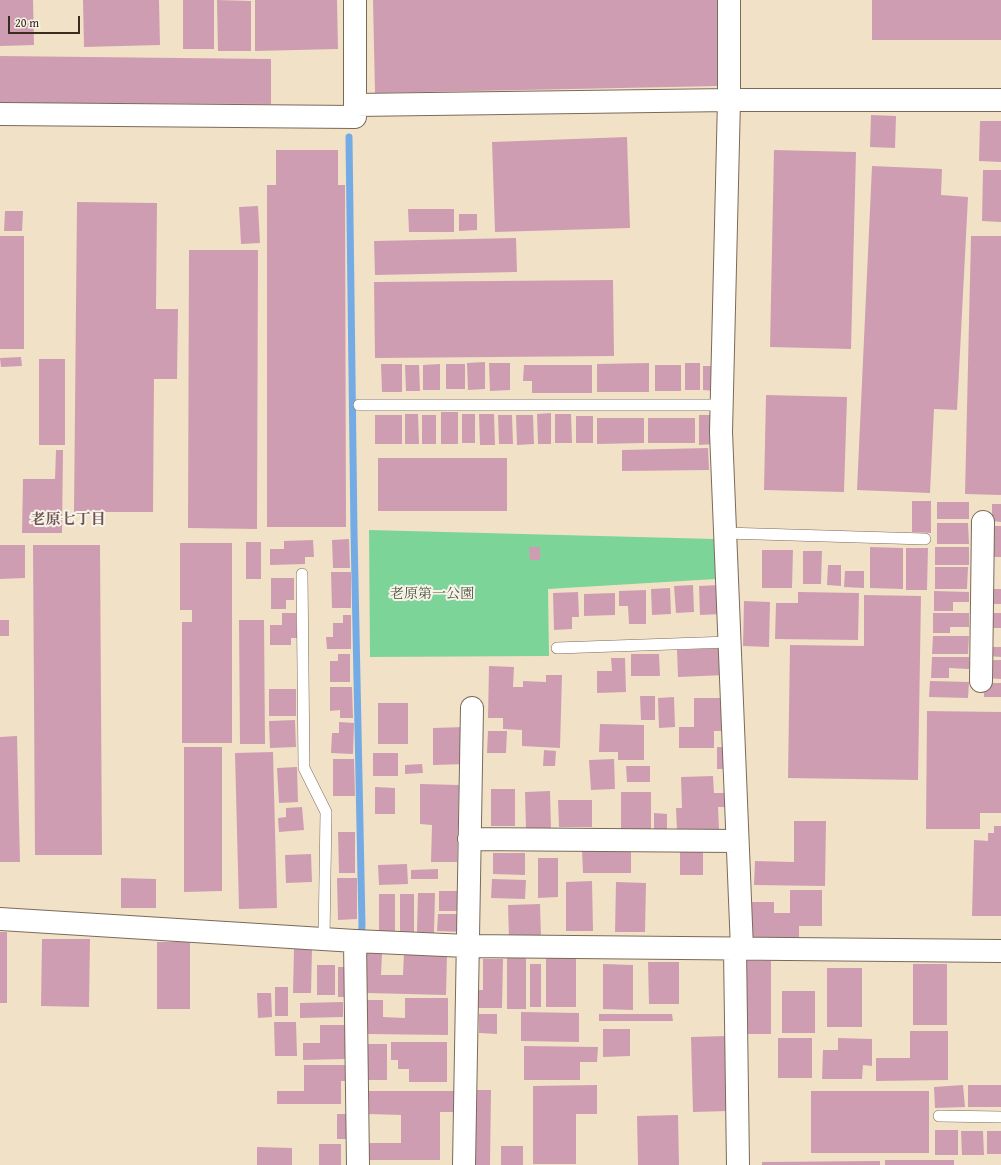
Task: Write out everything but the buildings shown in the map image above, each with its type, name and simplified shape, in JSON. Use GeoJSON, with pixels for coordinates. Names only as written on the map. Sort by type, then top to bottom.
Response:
{"type":"FeatureCollection","features":[{"type":"Feature","properties":{"kind":"street"},"geometry":{"type":"LineString","coordinates":[[355,0],[355,105],[729,100],[1001,100]]}},
{"type":"Feature","properties":{"kind":"street"},"geometry":{"type":"LineString","coordinates":[[729,0],[729,100],[721,432],[738,841],[738,1165]]}},
{"type":"Feature","properties":{"kind":"street"},"geometry":{"type":"LineString","coordinates":[[0,114],[355,117]]}},
{"type":"Feature","properties":{"kind":"street"},"geometry":{"type":"LineString","coordinates":[[981,681],[991,577],[983,522]]}},
{"type":"Feature","properties":{"kind":"street"},"geometry":{"type":"LineString","coordinates":[[464,1165],[472,708]]}},
{"type":"Feature","properties":{"kind":"street"},"geometry":{"type":"LineString","coordinates":[[469,839],[738,841]]}},
{"type":"Feature","properties":{"kind":"street"},"geometry":{"type":"LineString","coordinates":[[0,919],[355,941],[467,946],[1001,951]]}},
{"type":"Feature","properties":{"kind":"street"},"geometry":{"type":"LineString","coordinates":[[355,941],[358,1165]]}},
{"type":"Feature","properties":{"kind":"lane"},"geometry":{"type":"LineString","coordinates":[[359,405],[721,405]]}},
{"type":"Feature","properties":{"kind":"lane"},"geometry":{"type":"LineString","coordinates":[[725,533],[925,539]]}},
{"type":"Feature","properties":{"kind":"lane"},"geometry":{"type":"LineString","coordinates":[[302,574],[304,768],[326,812],[324,939]]}},
{"type":"Feature","properties":{"kind":"lane"},"geometry":{"type":"LineString","coordinates":[[557,648],[729,642]]}},
{"type":"Feature","properties":{"kind":"lane"},"geometry":{"type":"LineString","coordinates":[[939,1116],[1001,1117]]}},
{"type":"Feature","properties":{"kind":"green space","name":"老原第一公園"},"geometry":{"type":"Polygon","coordinates":[[[369,530],[715,539],[716,579],[548,589],[549,656],[370,657],[369,530]]]}},
{"type":"Feature","properties":{"kind":"waterway"},"geometry":{"type":"LineString","coordinates":[[349,137],[354,532],[362,925],[361,939]]}},
{"type":"Feature","properties":{"kind":"district","name":"老原七丁目"},"geometry":{"type":"Point","coordinates":[68,520]}}]}
